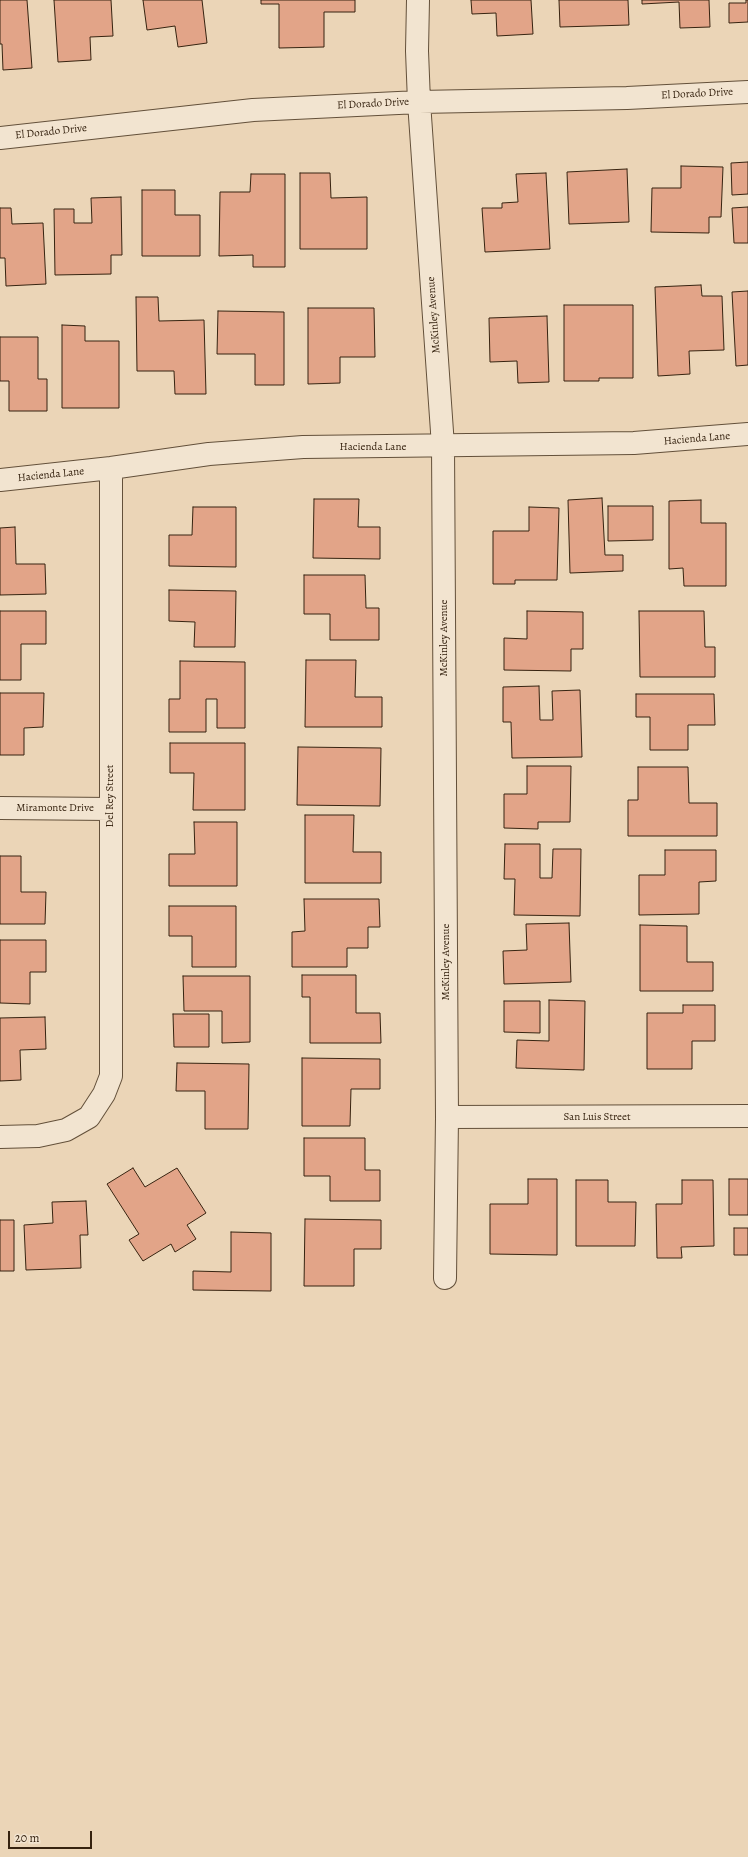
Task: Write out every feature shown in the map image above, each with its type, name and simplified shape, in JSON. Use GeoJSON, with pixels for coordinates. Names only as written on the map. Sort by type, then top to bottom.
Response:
{"type":"FeatureCollection","features":[{"type":"Feature","properties":{"kind":"street","name":"McKinley Avenue"},"geometry":{"type":"LineString","coordinates":[[418,0],[417,51],[419,102],[443,446],[447,1117],[445,1278]]}},
{"type":"Feature","properties":{"kind":"street","name":"El Dorado Drive"},"geometry":{"type":"LineString","coordinates":[[0,138],[253,110],[419,102],[627,98],[748,92]]}},
{"type":"Feature","properties":{"kind":"street","name":"Hacienda Lane"},"geometry":{"type":"LineString","coordinates":[[0,480],[111,468],[209,454],[295,448],[634,444],[748,434]]}},
{"type":"Feature","properties":{"kind":"street","name":"Del Rey Street"},"geometry":{"type":"LineString","coordinates":[[0,1137],[38,1136],[66,1130],[89,1117],[104,1094],[111,1076],[111,468]]}},
{"type":"Feature","properties":{"kind":"street","name":"Miramonte Drive"},"geometry":{"type":"LineString","coordinates":[[0,808],[110,809]]}},
{"type":"Feature","properties":{"kind":"street","name":"San Luis Street"},"geometry":{"type":"LineString","coordinates":[[447,1117],[748,1116]]}},
{"type":"Feature","properties":{"kind":"building"},"geometry":{"type":"Polygon","coordinates":[[[0,0],[27,0],[32,68],[3,70],[2,44],[0,44],[0,0]]]}},
{"type":"Feature","properties":{"kind":"building"},"geometry":{"type":"Polygon","coordinates":[[[54,0],[111,0],[113,36],[90,37],[91,60],[58,62],[54,0]]]}},
{"type":"Feature","properties":{"kind":"building"},"geometry":{"type":"Polygon","coordinates":[[[143,0],[202,0],[207,43],[178,47],[175,26],[147,30],[143,0]]]}},
{"type":"Feature","properties":{"kind":"building"},"geometry":{"type":"Polygon","coordinates":[[[261,0],[355,0],[355,12],[324,12],[324,47],[279,48],[279,4],[261,4],[261,0]]]}},
{"type":"Feature","properties":{"kind":"building"},"geometry":{"type":"Polygon","coordinates":[[[471,0],[531,0],[533,34],[497,36],[496,13],[472,14],[471,0]]]}},
{"type":"Feature","properties":{"kind":"building"},"geometry":{"type":"Polygon","coordinates":[[[559,0],[628,0],[629,25],[560,27],[559,0]]]}},
{"type":"Feature","properties":{"kind":"building"},"geometry":{"type":"Polygon","coordinates":[[[642,0],[709,0],[710,27],[680,28],[679,2],[642,4],[642,0]]]}},
{"type":"Feature","properties":{"kind":"building"},"geometry":{"type":"Polygon","coordinates":[[[746,0],[748,0],[748,22],[729,23],[729,3],[746,3],[746,0]]]}},
{"type":"Feature","properties":{"kind":"building"},"geometry":{"type":"Polygon","coordinates":[[[748,162],[748,194],[732,195],[731,163],[748,162]]]}},
{"type":"Feature","properties":{"kind":"building"},"geometry":{"type":"Polygon","coordinates":[[[681,166],[723,167],[721,217],[709,217],[709,233],[651,232],[652,188],[681,188],[681,166]]]}},
{"type":"Feature","properties":{"kind":"building"},"geometry":{"type":"Polygon","coordinates":[[[627,169],[629,222],[569,224],[567,172],[627,169]]]}},
{"type":"Feature","properties":{"kind":"building"},"geometry":{"type":"Polygon","coordinates":[[[300,173],[330,173],[331,198],[367,197],[367,249],[300,249],[300,173]]]}},
{"type":"Feature","properties":{"kind":"building"},"geometry":{"type":"Polygon","coordinates":[[[546,173],[550,249],[485,252],[482,208],[502,208],[502,203],[518,202],[516,174],[546,173]]]}},
{"type":"Feature","properties":{"kind":"building"},"geometry":{"type":"Polygon","coordinates":[[[251,174],[285,174],[285,267],[253,267],[253,255],[219,256],[220,192],[250,192],[251,174]]]}},
{"type":"Feature","properties":{"kind":"building"},"geometry":{"type":"Polygon","coordinates":[[[142,190],[175,190],[175,215],[200,215],[200,256],[142,256],[142,190]]]}},
{"type":"Feature","properties":{"kind":"building"},"geometry":{"type":"Polygon","coordinates":[[[121,197],[122,255],[111,255],[111,274],[55,275],[54,209],[74,209],[74,223],[92,223],[91,198],[121,197]]]}},
{"type":"Feature","properties":{"kind":"building"},"geometry":{"type":"Polygon","coordinates":[[[748,207],[748,243],[734,243],[732,208],[748,207]]]}},
{"type":"Feature","properties":{"kind":"building"},"geometry":{"type":"Polygon","coordinates":[[[0,208],[11,208],[12,224],[43,223],[46,284],[6,286],[5,258],[0,258],[0,208]]]}},
{"type":"Feature","properties":{"kind":"building"},"geometry":{"type":"Polygon","coordinates":[[[701,285],[702,296],[722,296],[724,350],[689,351],[690,374],[658,376],[655,287],[701,285]]]}},
{"type":"Feature","properties":{"kind":"building"},"geometry":{"type":"Polygon","coordinates":[[[748,291],[748,365],[736,366],[732,292],[748,291]]]}},
{"type":"Feature","properties":{"kind":"building"},"geometry":{"type":"Polygon","coordinates":[[[136,297],[158,297],[159,321],[204,320],[206,394],[175,394],[174,371],[137,371],[136,297]]]}},
{"type":"Feature","properties":{"kind":"building"},"geometry":{"type":"Polygon","coordinates":[[[564,305],[633,305],[633,378],[599,378],[599,381],[564,381],[564,305]]]}},
{"type":"Feature","properties":{"kind":"building"},"geometry":{"type":"Polygon","coordinates":[[[308,308],[374,308],[375,357],[340,357],[340,383],[308,384],[308,308]]]}},
{"type":"Feature","properties":{"kind":"building"},"geometry":{"type":"Polygon","coordinates":[[[218,311],[284,312],[284,385],[255,385],[255,354],[217,354],[218,311]]]}},
{"type":"Feature","properties":{"kind":"building"},"geometry":{"type":"Polygon","coordinates":[[[547,316],[549,382],[518,383],[517,361],[490,362],[489,318],[547,316]]]}},
{"type":"Feature","properties":{"kind":"building"},"geometry":{"type":"Polygon","coordinates":[[[62,325],[85,326],[85,341],[119,341],[119,408],[62,408],[62,325]]]}},
{"type":"Feature","properties":{"kind":"building"},"geometry":{"type":"Polygon","coordinates":[[[0,337],[38,337],[38,379],[47,379],[47,411],[9,411],[9,381],[0,381],[0,337]]]}},
{"type":"Feature","properties":{"kind":"building"},"geometry":{"type":"Polygon","coordinates":[[[602,498],[605,555],[623,555],[623,571],[570,573],[568,500],[602,498]]]}},
{"type":"Feature","properties":{"kind":"building"},"geometry":{"type":"Polygon","coordinates":[[[314,499],[359,499],[358,527],[380,527],[380,559],[313,558],[314,499]]]}},
{"type":"Feature","properties":{"kind":"building"},"geometry":{"type":"Polygon","coordinates":[[[701,500],[701,523],[726,523],[726,586],[684,586],[683,568],[669,569],[669,501],[701,500]]]}},
{"type":"Feature","properties":{"kind":"building"},"geometry":{"type":"Polygon","coordinates":[[[608,506],[653,506],[653,540],[608,541],[608,506]]]}},
{"type":"Feature","properties":{"kind":"building"},"geometry":{"type":"Polygon","coordinates":[[[193,507],[236,507],[236,567],[169,566],[169,535],[192,535],[193,507]]]}},
{"type":"Feature","properties":{"kind":"building"},"geometry":{"type":"Polygon","coordinates":[[[529,507],[559,508],[557,580],[515,580],[515,584],[493,584],[493,531],[529,531],[529,507]]]}},
{"type":"Feature","properties":{"kind":"building"},"geometry":{"type":"Polygon","coordinates":[[[15,527],[16,564],[45,564],[46,594],[0,595],[0,528],[15,527]]]}},
{"type":"Feature","properties":{"kind":"building"},"geometry":{"type":"Polygon","coordinates":[[[304,575],[365,575],[366,608],[379,608],[379,640],[330,640],[330,614],[304,614],[304,575]]]}},
{"type":"Feature","properties":{"kind":"building"},"geometry":{"type":"Polygon","coordinates":[[[169,590],[236,591],[235,647],[194,647],[195,622],[169,621],[169,590]]]}},
{"type":"Feature","properties":{"kind":"building"},"geometry":{"type":"Polygon","coordinates":[[[0,611],[46,611],[46,644],[21,644],[21,680],[0,680],[0,611]]]}},
{"type":"Feature","properties":{"kind":"building"},"geometry":{"type":"Polygon","coordinates":[[[527,611],[583,612],[583,649],[571,649],[571,671],[504,670],[504,638],[527,639],[527,611]]]}},
{"type":"Feature","properties":{"kind":"building"},"geometry":{"type":"Polygon","coordinates":[[[639,611],[704,611],[705,647],[715,647],[715,677],[640,677],[639,611]]]}},
{"type":"Feature","properties":{"kind":"building"},"geometry":{"type":"Polygon","coordinates":[[[306,660],[356,660],[355,697],[382,697],[382,727],[305,727],[306,660]]]}},
{"type":"Feature","properties":{"kind":"building"},"geometry":{"type":"Polygon","coordinates":[[[180,661],[245,662],[245,728],[217,728],[217,699],[206,699],[206,732],[169,732],[169,699],[180,699],[180,661]]]}},
{"type":"Feature","properties":{"kind":"building"},"geometry":{"type":"Polygon","coordinates":[[[539,686],[540,720],[553,720],[552,691],[580,690],[582,757],[512,758],[511,722],[503,722],[503,687],[539,686]]]}},
{"type":"Feature","properties":{"kind":"building"},"geometry":{"type":"Polygon","coordinates":[[[0,693],[44,693],[43,727],[24,728],[24,755],[0,755],[0,693]]]}},
{"type":"Feature","properties":{"kind":"building"},"geometry":{"type":"Polygon","coordinates":[[[636,694],[714,694],[715,725],[688,725],[688,750],[650,750],[650,717],[636,717],[636,694]]]}},
{"type":"Feature","properties":{"kind":"building"},"geometry":{"type":"Polygon","coordinates":[[[170,743],[245,743],[245,810],[193,810],[194,773],[170,773],[170,743]]]}},
{"type":"Feature","properties":{"kind":"building"},"geometry":{"type":"Polygon","coordinates":[[[298,747],[381,748],[380,806],[297,805],[298,747]]]}},
{"type":"Feature","properties":{"kind":"building"},"geometry":{"type":"Polygon","coordinates":[[[527,766],[571,766],[570,822],[538,822],[538,829],[504,828],[504,794],[527,794],[527,766]]]}},
{"type":"Feature","properties":{"kind":"building"},"geometry":{"type":"Polygon","coordinates":[[[638,767],[688,767],[689,803],[717,803],[717,836],[628,836],[628,800],[638,800],[638,767]]]}},
{"type":"Feature","properties":{"kind":"building"},"geometry":{"type":"Polygon","coordinates":[[[305,815],[354,815],[353,852],[381,852],[381,883],[305,883],[305,815]]]}},
{"type":"Feature","properties":{"kind":"building"},"geometry":{"type":"Polygon","coordinates":[[[194,822],[237,822],[237,886],[169,886],[169,854],[195,854],[194,822]]]}},
{"type":"Feature","properties":{"kind":"building"},"geometry":{"type":"Polygon","coordinates":[[[505,844],[540,844],[540,878],[552,878],[553,849],[581,849],[580,916],[514,915],[515,879],[504,879],[505,844]]]}},
{"type":"Feature","properties":{"kind":"building"},"geometry":{"type":"Polygon","coordinates":[[[665,850],[716,850],[716,881],[699,882],[699,914],[639,915],[639,875],[665,875],[665,850]]]}},
{"type":"Feature","properties":{"kind":"building"},"geometry":{"type":"Polygon","coordinates":[[[0,856],[21,856],[21,892],[46,892],[45,924],[0,924],[0,856]]]}},
{"type":"Feature","properties":{"kind":"building"},"geometry":{"type":"Polygon","coordinates":[[[304,899],[379,899],[380,927],[368,927],[368,948],[347,948],[347,967],[292,967],[292,932],[305,931],[304,899]]]}},
{"type":"Feature","properties":{"kind":"building"},"geometry":{"type":"Polygon","coordinates":[[[169,906],[236,906],[236,967],[192,967],[192,936],[169,936],[169,906]]]}},
{"type":"Feature","properties":{"kind":"building"},"geometry":{"type":"Polygon","coordinates":[[[569,923],[571,982],[504,984],[503,951],[527,950],[526,924],[569,923]]]}},
{"type":"Feature","properties":{"kind":"building"},"geometry":{"type":"Polygon","coordinates":[[[640,925],[687,926],[687,962],[713,962],[713,991],[640,991],[640,925]]]}},
{"type":"Feature","properties":{"kind":"building"},"geometry":{"type":"Polygon","coordinates":[[[0,940],[46,940],[46,972],[30,972],[30,1004],[0,1003],[0,940]]]}},
{"type":"Feature","properties":{"kind":"building"},"geometry":{"type":"Polygon","coordinates":[[[302,975],[356,975],[356,1013],[380,1013],[381,1043],[310,1043],[310,997],[302,997],[302,975]]]}},
{"type":"Feature","properties":{"kind":"building"},"geometry":{"type":"Polygon","coordinates":[[[183,976],[250,976],[250,1042],[222,1043],[222,1011],[184,1011],[183,976]]]}},
{"type":"Feature","properties":{"kind":"building"},"geometry":{"type":"Polygon","coordinates":[[[549,1000],[585,1001],[584,1070],[516,1068],[517,1040],[549,1041],[549,1000]]]}},
{"type":"Feature","properties":{"kind":"building"},"geometry":{"type":"Polygon","coordinates":[[[504,1001],[540,1001],[540,1033],[504,1032],[504,1001]]]}},
{"type":"Feature","properties":{"kind":"building"},"geometry":{"type":"Polygon","coordinates":[[[683,1005],[715,1005],[715,1041],[692,1041],[692,1069],[647,1069],[647,1013],[683,1013],[683,1005]]]}},
{"type":"Feature","properties":{"kind":"building"},"geometry":{"type":"Polygon","coordinates":[[[173,1014],[209,1014],[209,1047],[174,1047],[173,1014]]]}},
{"type":"Feature","properties":{"kind":"building"},"geometry":{"type":"Polygon","coordinates":[[[45,1017],[46,1049],[20,1050],[21,1080],[0,1081],[0,1018],[45,1017]]]}},
{"type":"Feature","properties":{"kind":"building"},"geometry":{"type":"Polygon","coordinates":[[[302,1058],[380,1059],[380,1089],[351,1089],[350,1126],[302,1126],[302,1058]]]}},
{"type":"Feature","properties":{"kind":"building"},"geometry":{"type":"Polygon","coordinates":[[[177,1063],[249,1064],[248,1129],[205,1129],[205,1091],[176,1091],[177,1063]]]}},
{"type":"Feature","properties":{"kind":"building"},"geometry":{"type":"Polygon","coordinates":[[[304,1138],[365,1138],[365,1170],[380,1170],[380,1201],[330,1201],[330,1176],[304,1176],[304,1138]]]}},
{"type":"Feature","properties":{"kind":"building"},"geometry":{"type":"Polygon","coordinates":[[[133,1168],[145,1187],[177,1168],[206,1213],[187,1225],[196,1239],[175,1252],[171,1244],[143,1261],[129,1240],[139,1234],[107,1184],[133,1168]]]}},
{"type":"Feature","properties":{"kind":"building"},"geometry":{"type":"Polygon","coordinates":[[[528,1179],[557,1179],[557,1255],[490,1254],[490,1204],[528,1204],[528,1179]]]}},
{"type":"Feature","properties":{"kind":"building"},"geometry":{"type":"Polygon","coordinates":[[[729,1179],[748,1179],[748,1215],[729,1215],[729,1179]]]}},
{"type":"Feature","properties":{"kind":"building"},"geometry":{"type":"Polygon","coordinates":[[[576,1180],[608,1180],[608,1202],[636,1202],[635,1246],[576,1246],[576,1180]]]}},
{"type":"Feature","properties":{"kind":"building"},"geometry":{"type":"Polygon","coordinates":[[[682,1180],[713,1180],[714,1246],[681,1247],[682,1258],[657,1258],[656,1204],[682,1204],[682,1180]]]}},
{"type":"Feature","properties":{"kind":"building"},"geometry":{"type":"Polygon","coordinates":[[[86,1201],[88,1235],[80,1235],[81,1268],[26,1270],[24,1225],[53,1223],[52,1202],[86,1201]]]}},
{"type":"Feature","properties":{"kind":"building"},"geometry":{"type":"Polygon","coordinates":[[[305,1219],[381,1220],[381,1249],[354,1249],[354,1286],[304,1286],[305,1219]]]}},
{"type":"Feature","properties":{"kind":"building"},"geometry":{"type":"Polygon","coordinates":[[[0,1220],[14,1220],[14,1271],[0,1271],[0,1220]]]}},
{"type":"Feature","properties":{"kind":"building"},"geometry":{"type":"Polygon","coordinates":[[[734,1228],[748,1228],[748,1255],[734,1255],[734,1228]]]}},
{"type":"Feature","properties":{"kind":"building"},"geometry":{"type":"Polygon","coordinates":[[[231,1232],[271,1233],[271,1291],[193,1290],[193,1271],[231,1272],[231,1232]]]}}]}
